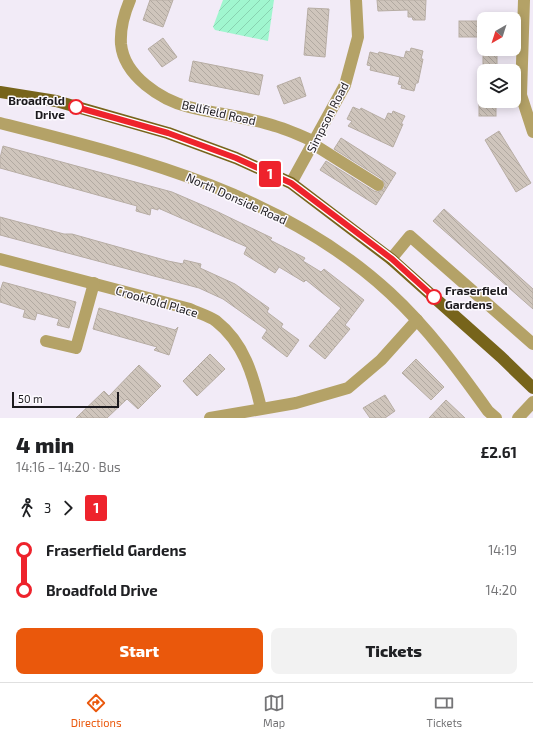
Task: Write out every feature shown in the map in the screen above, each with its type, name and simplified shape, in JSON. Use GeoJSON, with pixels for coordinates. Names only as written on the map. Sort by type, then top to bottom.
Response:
{"type":"FeatureCollection","features":[{"type":"Feature","properties":{"kind":"main road"},"geometry":{"type":"LineString","coordinates":[[0,92],[56,101],[168,133],[236,158],[291,183],[392,259],[501,357],[533,388]]}},
{"type":"Feature","properties":{"kind":"street","name":"Bellfield Road"},"geometry":{"type":"LineString","coordinates":[[130,0],[122,20],[121,45],[132,70],[144,85],[172,101],[188,107],[275,126],[295,132],[378,185]]}},
{"type":"Feature","properties":{"kind":"street","name":"Simpson Road"},"geometry":{"type":"LineString","coordinates":[[291,183],[345,85],[358,37],[356,0]]}},
{"type":"Feature","properties":{"kind":"street"},"geometry":{"type":"LineString","coordinates":[[524,0],[521,95],[533,132]]}},
{"type":"Feature","properties":{"kind":"street","name":"North Donside Road"},"geometry":{"type":"LineString","coordinates":[[0,123],[145,161],[212,185],[279,215],[348,258],[389,292],[417,320],[448,356],[488,411],[496,418]]}},
{"type":"Feature","properties":{"kind":"street"},"geometry":{"type":"LineString","coordinates":[[392,259],[410,236],[533,344]]}},
{"type":"Feature","properties":{"kind":"street","name":"Crookfold Place"},"geometry":{"type":"LineString","coordinates":[[0,259],[190,309],[215,321],[240,347],[253,376],[261,408]]}},
{"type":"Feature","properties":{"kind":"street"},"geometry":{"type":"LineString","coordinates":[[46,341],[76,348],[94,283]]}},
{"type":"Feature","properties":{"kind":"street"},"geometry":{"type":"LineString","coordinates":[[210,418],[296,403],[348,388],[381,360],[417,320]]}},
{"type":"Feature","properties":{"kind":"street"},"geometry":{"type":"LineString","coordinates":[[518,418],[533,402]]}},
{"type":"Feature","properties":{"kind":"green space"},"geometry":{"type":"Polygon","coordinates":[[[223,0],[274,0],[268,41],[215,30],[213,27],[223,0]]]}},
{"type":"Feature","properties":{"kind":"building"},"geometry":{"type":"Polygon","coordinates":[[[150,0],[173,0],[163,27],[143,20],[150,0]]]}},
{"type":"Feature","properties":{"kind":"building"},"geometry":{"type":"Polygon","coordinates":[[[377,0],[426,0],[425,20],[413,20],[412,17],[408,17],[408,10],[378,11],[377,0]]]}},
{"type":"Feature","properties":{"kind":"building"},"geometry":{"type":"Polygon","coordinates":[[[308,8],[329,9],[325,57],[304,55],[308,8]]]}},
{"type":"Feature","properties":{"kind":"building"},"geometry":{"type":"Polygon","coordinates":[[[459,21],[477,21],[477,37],[459,37],[459,21]]]}},
{"type":"Feature","properties":{"kind":"building"},"geometry":{"type":"Polygon","coordinates":[[[163,38],[177,57],[162,67],[148,49],[163,38]]]}},
{"type":"Feature","properties":{"kind":"building"},"geometry":{"type":"Polygon","coordinates":[[[411,48],[423,51],[421,59],[423,59],[418,83],[416,83],[414,91],[401,88],[402,85],[398,84],[400,77],[370,70],[371,66],[367,65],[370,52],[378,54],[379,52],[404,58],[406,51],[410,52],[411,48]]]}},
{"type":"Feature","properties":{"kind":"building"},"geometry":{"type":"Polygon","coordinates":[[[483,56],[497,56],[497,64],[483,64],[483,56]]]}},
{"type":"Feature","properties":{"kind":"building"},"geometry":{"type":"Polygon","coordinates":[[[193,61],[263,75],[259,95],[189,81],[193,61]]]}},
{"type":"Feature","properties":{"kind":"building"},"geometry":{"type":"Polygon","coordinates":[[[300,77],[306,96],[284,104],[277,86],[300,77]]]}},
{"type":"Feature","properties":{"kind":"building"},"geometry":{"type":"Polygon","coordinates":[[[353,107],[360,110],[361,108],[385,120],[388,113],[392,114],[393,111],[405,116],[393,147],[348,126],[352,121],[347,119],[353,107]]]}},
{"type":"Feature","properties":{"kind":"building"},"geometry":{"type":"Polygon","coordinates":[[[479,108],[496,108],[496,116],[479,116],[479,108]]]}},
{"type":"Feature","properties":{"kind":"building"},"geometry":{"type":"Polygon","coordinates":[[[499,131],[531,183],[516,192],[485,140],[499,131]]]}},
{"type":"Feature","properties":{"kind":"building"},"geometry":{"type":"Polygon","coordinates":[[[341,138],[396,173],[376,205],[320,170],[326,161],[374,191],[378,192],[384,189],[385,185],[382,179],[334,149],[341,138]]]}},
{"type":"Feature","properties":{"kind":"building"},"geometry":{"type":"Polygon","coordinates":[[[3,146],[172,192],[272,238],[270,240],[305,258],[303,261],[321,272],[324,269],[364,300],[345,325],[350,329],[325,359],[309,346],[341,308],[306,280],[304,282],[279,267],[275,273],[244,254],[247,247],[158,208],[158,210],[151,208],[150,215],[136,211],[137,206],[0,168],[0,158],[3,146]]]}},
{"type":"Feature","properties":{"kind":"building"},"geometry":{"type":"Polygon","coordinates":[[[444,209],[533,289],[533,309],[433,221],[444,209]]]}},
{"type":"Feature","properties":{"kind":"building"},"geometry":{"type":"Polygon","coordinates":[[[0,217],[64,234],[72,234],[168,261],[183,264],[184,260],[201,264],[200,268],[235,284],[269,308],[267,312],[283,324],[281,327],[299,340],[287,357],[262,338],[267,330],[223,299],[199,288],[0,235],[0,217]]]}},
{"type":"Feature","properties":{"kind":"building"},"geometry":{"type":"Polygon","coordinates":[[[3,282],[76,302],[69,328],[57,325],[59,319],[37,313],[35,320],[23,317],[25,310],[0,302],[0,291],[3,282]]]}},
{"type":"Feature","properties":{"kind":"building"},"geometry":{"type":"Polygon","coordinates":[[[99,308],[175,330],[178,327],[169,355],[154,350],[157,347],[93,329],[99,308]]]}},
{"type":"Feature","properties":{"kind":"building"},"geometry":{"type":"Polygon","coordinates":[[[210,354],[225,369],[197,396],[183,381],[210,354]]]}},
{"type":"Feature","properties":{"kind":"building"},"geometry":{"type":"Polygon","coordinates":[[[416,359],[444,387],[431,400],[402,373],[416,359]]]}},
{"type":"Feature","properties":{"kind":"building"},"geometry":{"type":"Polygon","coordinates":[[[139,365],[161,386],[138,409],[127,399],[107,418],[76,418],[104,391],[109,396],[139,365]]]}},
{"type":"Feature","properties":{"kind":"building"},"geometry":{"type":"Polygon","coordinates":[[[385,395],[395,411],[385,418],[370,418],[363,408],[385,395]]]}},
{"type":"Feature","properties":{"kind":"building"},"geometry":{"type":"Polygon","coordinates":[[[446,400],[465,418],[429,418],[446,400]]]}},
{"type":"Feature","properties":{"kind":"bus line","name":"1"},"geometry":{"type":"LineString","coordinates":[[76,107],[168,133],[236,158],[291,183],[324,206],[392,259],[434,297]]}},
{"type":"Feature","properties":{"kind":"place","name":"Broadfold Drive"},"geometry":{"type":"Point","coordinates":[76,107]}},
{"type":"Feature","properties":{"kind":"place","name":"Fraserfield Gardens"},"geometry":{"type":"Point","coordinates":[434,297]}}]}
